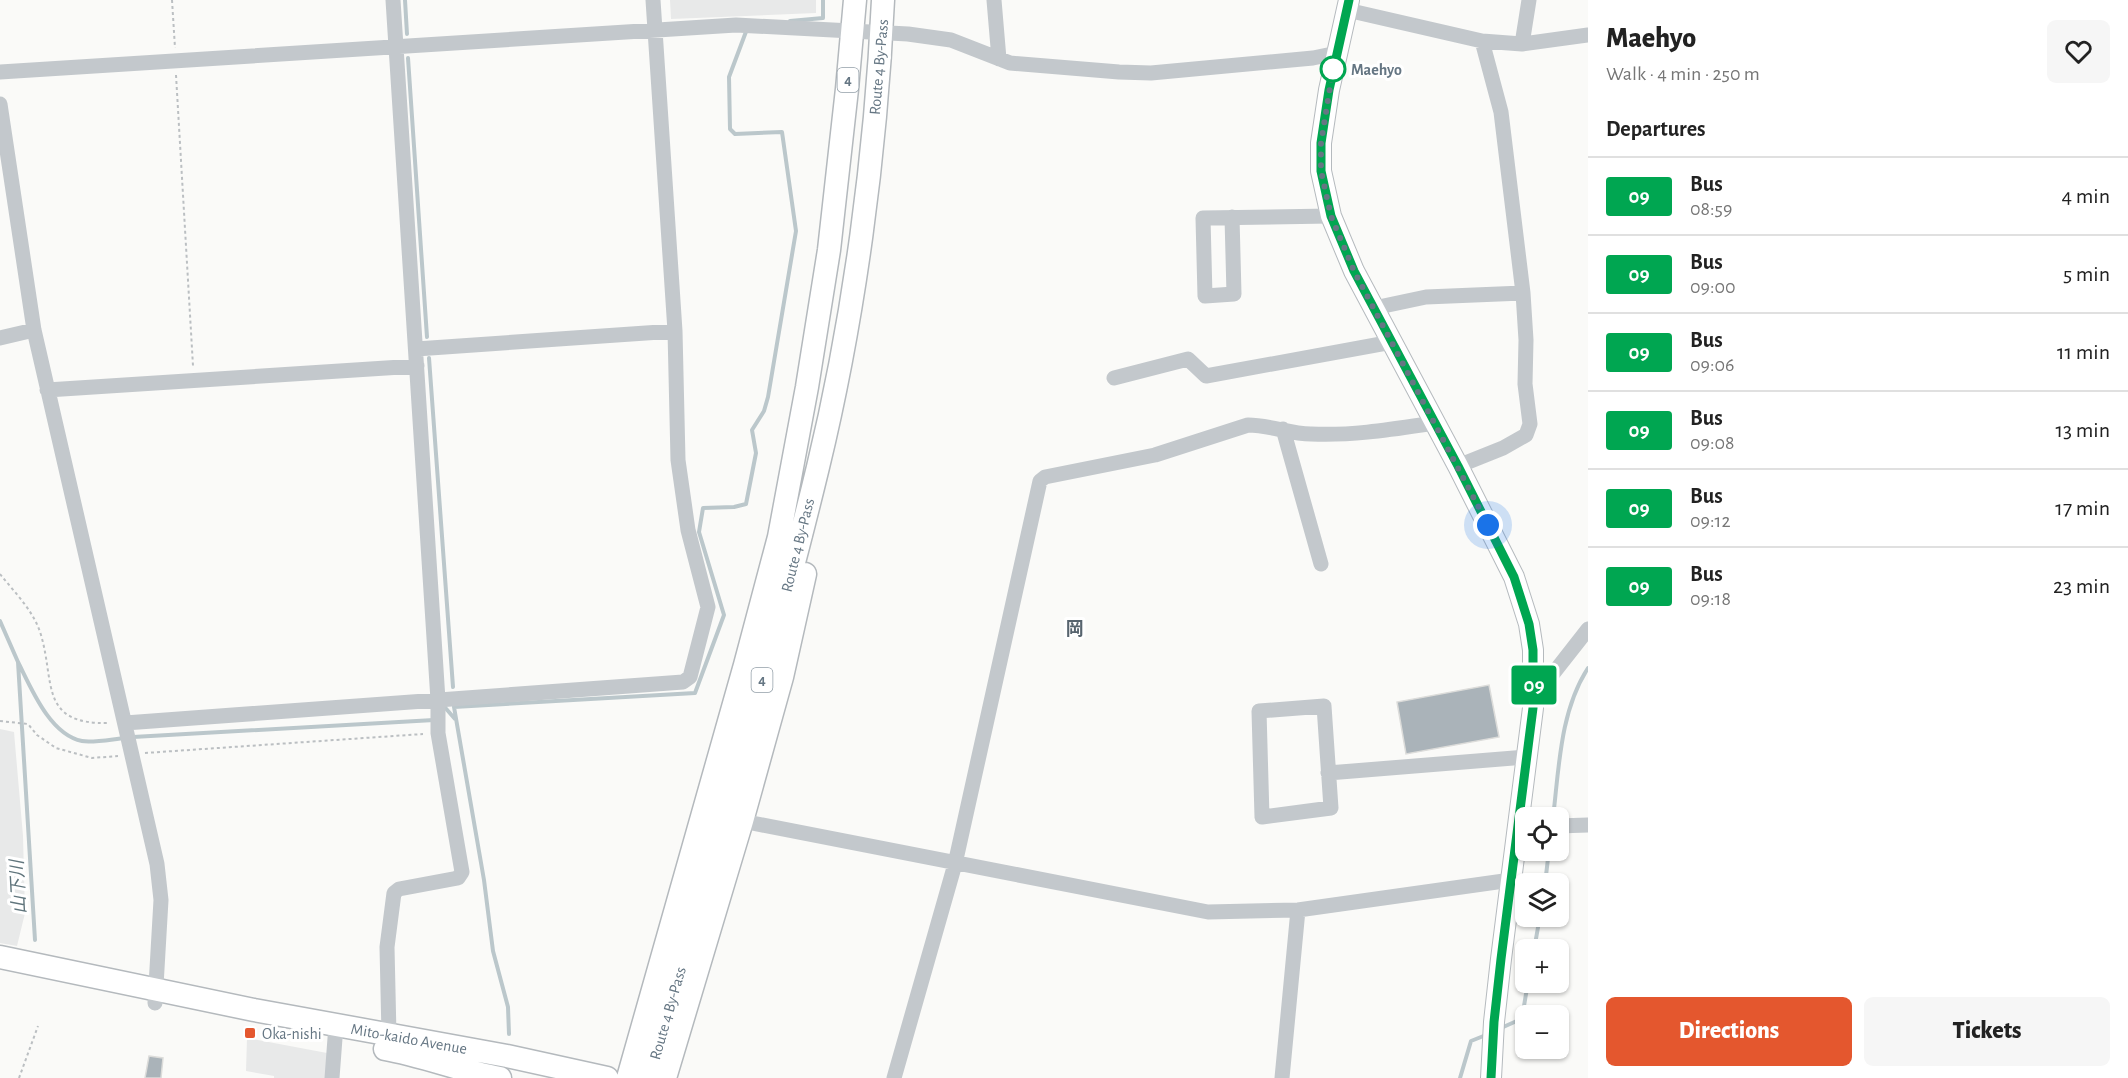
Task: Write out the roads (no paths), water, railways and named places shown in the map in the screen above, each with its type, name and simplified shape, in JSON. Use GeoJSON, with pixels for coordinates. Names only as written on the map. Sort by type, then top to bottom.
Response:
{"type":"FeatureCollection","features":[{"type":"Feature","properties":{"kind":"highway","name":"Route 4 By-Pass"},"geometry":{"type":"LineString","coordinates":[[649,1078],[691,890],[745,665],[776,548],[793,461],[829,250],[855,0]]}},
{"type":"Feature","properties":{"kind":"highway","name":"Route 4 By-Pass"},"geometry":{"type":"LineString","coordinates":[[628,1078],[765,671],[818,465],[841,354],[857,257],[868,173],[884,0]]}},
{"type":"Feature","properties":{"kind":"highway"},"geometry":{"type":"LineString","coordinates":[[609,1078],[767,538],[793,461]]}},
{"type":"Feature","properties":{"kind":"highway"},"geometry":{"type":"LineString","coordinates":[[665,1078],[782,677],[812,544],[818,465]]}},
{"type":"Feature","properties":{"kind":"highway","name":"Mito-kaido Avenue"},"geometry":{"type":"LineString","coordinates":[[0,961],[156,997],[335,1032],[474,1073],[500,1078]]}},
{"type":"Feature","properties":{"kind":"highway","name":"Mito-kaido Avenue"},"geometry":{"type":"LineString","coordinates":[[335,1032],[389,1035],[507,1056],[609,1078]]}},
{"type":"Feature","properties":{"kind":"main road"},"geometry":{"type":"LineString","coordinates":[[1348,5],[1321,143],[1321,171],[1331,216],[1354,271],[1458,466],[1514,577],[1529,624],[1534,681],[1523,807]]}},
{"type":"Feature","properties":{"kind":"main road"},"geometry":{"type":"LineString","coordinates":[[1491,1078],[1494,1022],[1515,860]]}},
{"type":"Feature","properties":{"kind":"street"},"geometry":{"type":"LineString","coordinates":[[389,1035],[387,947],[394,893],[399,889],[458,878],[462,872],[438,733],[438,700],[393,0]]}},
{"type":"Feature","properties":{"kind":"street"},"geometry":{"type":"LineString","coordinates":[[124,723],[683,682],[690,677],[708,607],[688,530],[678,460],[675,331],[653,0]]}},
{"type":"Feature","properties":{"kind":"street"},"geometry":{"type":"LineString","coordinates":[[994,0],[999,59]]}},
{"type":"Feature","properties":{"kind":"street"},"geometry":{"type":"LineString","coordinates":[[1522,44],[1529,0]]}},
{"type":"Feature","properties":{"kind":"street"},"geometry":{"type":"LineString","coordinates":[[1348,5],[1482,41],[1522,44],[1588,35]]}},
{"type":"Feature","properties":{"kind":"street"},"geometry":{"type":"LineString","coordinates":[[0,72],[736,25],[882,32],[951,40],[1010,63],[1151,73],[1313,58],[1337,53]]}},
{"type":"Feature","properties":{"kind":"street"},"geometry":{"type":"LineString","coordinates":[[1458,466],[1503,448],[1526,435],[1530,424],[1525,384],[1526,340],[1523,293],[1501,112],[1482,41]]}},
{"type":"Feature","properties":{"kind":"street"},"geometry":{"type":"LineString","coordinates":[[0,104],[34,330],[158,864],[161,900],[156,997]]}},
{"type":"Feature","properties":{"kind":"street"},"geometry":{"type":"LineString","coordinates":[[1232,217],[1234,294],[1205,296],[1203,218],[1232,217],[1331,216]]}},
{"type":"Feature","properties":{"kind":"street"},"geometry":{"type":"LineString","coordinates":[[1374,308],[1426,297],[1523,293]]}},
{"type":"Feature","properties":{"kind":"street"},"geometry":{"type":"LineString","coordinates":[[0,338],[34,330]]}},
{"type":"Feature","properties":{"kind":"street"},"geometry":{"type":"LineString","coordinates":[[416,349],[675,331]]}},
{"type":"Feature","properties":{"kind":"street"},"geometry":{"type":"LineString","coordinates":[[1114,378],[1188,359],[1206,376],[1392,342]]}},
{"type":"Feature","properties":{"kind":"street"},"geometry":{"type":"LineString","coordinates":[[47,390],[417,366]]}},
{"type":"Feature","properties":{"kind":"street"},"geometry":{"type":"LineString","coordinates":[[894,1078],[955,864],[1040,481],[1045,477],[1155,455],[1248,426],[1262,425],[1308,434],[1344,434],[1435,423]]}},
{"type":"Feature","properties":{"kind":"street"},"geometry":{"type":"LineString","coordinates":[[1283,429],[1321,564]]}},
{"type":"Feature","properties":{"kind":"street"},"geometry":{"type":"LineString","coordinates":[[1534,681],[1552,675],[1588,629]]}},
{"type":"Feature","properties":{"kind":"street"},"geometry":{"type":"LineString","coordinates":[[1324,706],[1328,773],[1331,808],[1262,817],[1259,711],[1324,706]]}},
{"type":"Feature","properties":{"kind":"street"},"geometry":{"type":"LineString","coordinates":[[1328,773],[1527,757]]}},
{"type":"Feature","properties":{"kind":"street"},"geometry":{"type":"LineString","coordinates":[[742,820],[955,864],[1208,912],[1298,910],[1511,880]]}},
{"type":"Feature","properties":{"kind":"street"},"geometry":{"type":"LineString","coordinates":[[1569,826],[1588,825]]}},
{"type":"Feature","properties":{"kind":"street"},"geometry":{"type":"LineString","coordinates":[[1282,1078],[1298,910]]}},
{"type":"Feature","properties":{"kind":"street"},"geometry":{"type":"LineString","coordinates":[[332,1078],[335,1032]]}},
{"type":"Feature","properties":{"kind":"waterway"},"geometry":{"type":"LineString","coordinates":[[405,0],[407,34]]}},
{"type":"Feature","properties":{"kind":"waterway"},"geometry":{"type":"LineString","coordinates":[[790,21],[823,18],[823,0]]}},
{"type":"Feature","properties":{"kind":"waterway"},"geometry":{"type":"LineString","coordinates":[[454,707],[695,693],[724,615],[699,532],[703,508],[734,507],[746,504],[756,453],[752,430],[764,411],[768,397],[796,231],[782,132],[735,134],[730,129],[729,77],[747,29]]}},
{"type":"Feature","properties":{"kind":"waterway"},"geometry":{"type":"LineString","coordinates":[[408,58],[427,337]]}},
{"type":"Feature","properties":{"kind":"waterway"},"geometry":{"type":"LineString","coordinates":[[429,358],[453,687]]}},
{"type":"Feature","properties":{"kind":"waterway","name":"山下川"},"geometry":{"type":"LineString","coordinates":[[0,621],[18,662],[35,940]]}},
{"type":"Feature","properties":{"kind":"waterway"},"geometry":{"type":"LineString","coordinates":[[18,662],[43,709],[60,730],[82,741],[125,738]]}},
{"type":"Feature","properties":{"kind":"waterway"},"geometry":{"type":"LineString","coordinates":[[1554,807],[1566,721],[1588,668]]}},
{"type":"Feature","properties":{"kind":"waterway"},"geometry":{"type":"LineString","coordinates":[[442,704],[455,719]]}},
{"type":"Feature","properties":{"kind":"waterway"},"geometry":{"type":"LineString","coordinates":[[454,707],[484,880],[493,951],[508,1007],[509,1034]]}},
{"type":"Feature","properties":{"kind":"waterway"},"geometry":{"type":"LineString","coordinates":[[133,737],[434,720]]}},
{"type":"Feature","properties":{"kind":"waterway"},"geometry":{"type":"LineString","coordinates":[[1546,873],[1548,861]]}},
{"type":"Feature","properties":{"kind":"waterway"},"geometry":{"type":"LineString","coordinates":[[1536,939],[1538,927]]}},
{"type":"Feature","properties":{"kind":"waterway"},"geometry":{"type":"LineString","coordinates":[[1501,1028],[1519,1020],[1523,1012],[1526,993]]}},
{"type":"Feature","properties":{"kind":"waterway"},"geometry":{"type":"LineString","coordinates":[[1460,1078],[1471,1041],[1486,1035]]}},
{"type":"Feature","properties":{"kind":"place","name":"Maehyo"},"geometry":{"type":"Point","coordinates":[1333,69]}},
{"type":"Feature","properties":{"kind":"place","name":"Oka-nishi"},"geometry":{"type":"Point","coordinates":[250,1033]}},
{"type":"Feature","properties":{"kind":"district","name":"岡"},"geometry":{"type":"Point","coordinates":[1075,629]}}]}
